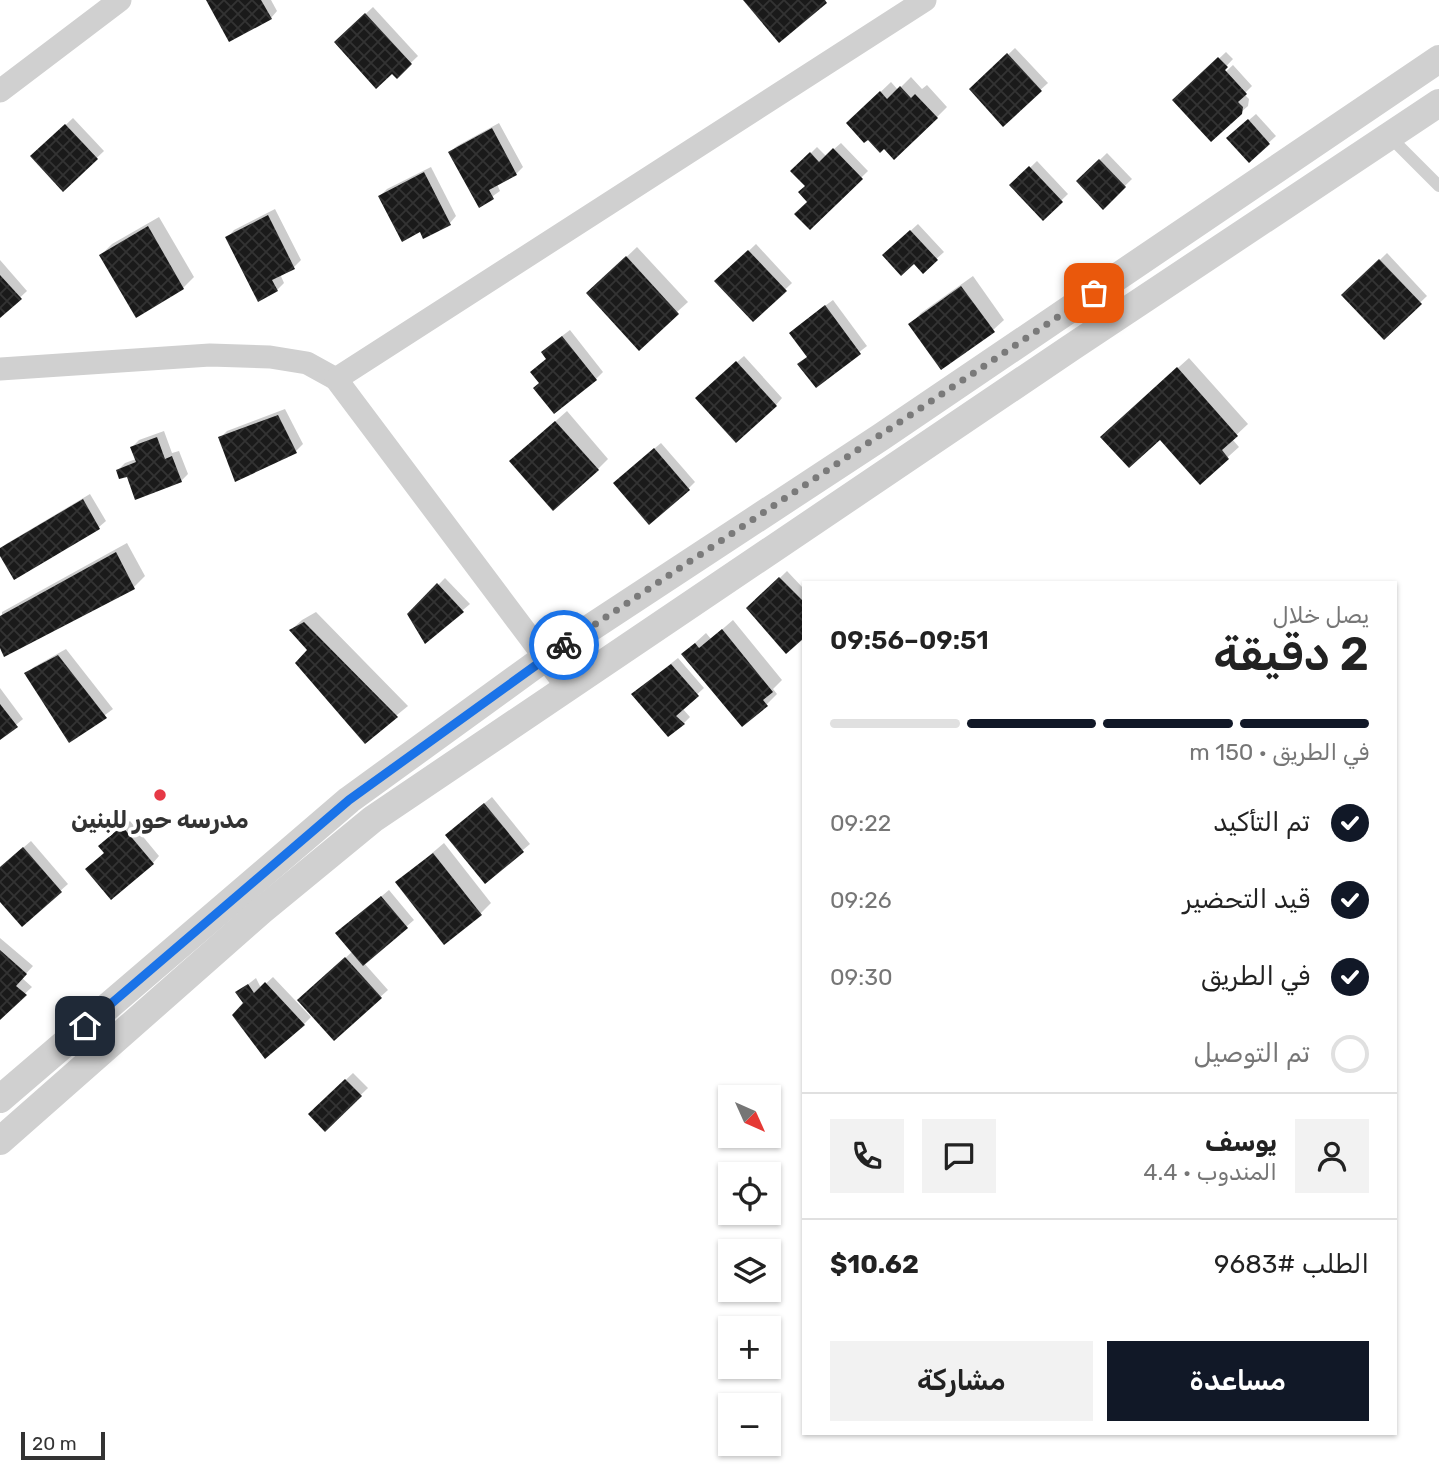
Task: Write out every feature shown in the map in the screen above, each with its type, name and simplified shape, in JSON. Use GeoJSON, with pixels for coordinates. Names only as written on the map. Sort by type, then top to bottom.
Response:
{"type":"FeatureCollection","features":[{"type":"Feature","properties":{"kind":"street"},"geometry":{"type":"LineString","coordinates":[[0,91],[120,0]]}},
{"type":"Feature","properties":{"kind":"street"},"geometry":{"type":"LineString","coordinates":[[336,379],[925,0]]}},
{"type":"Feature","properties":{"kind":"street"},"geometry":{"type":"LineString","coordinates":[[0,1099],[349,800],[546,657],[881,437],[1439,59]]}},
{"type":"Feature","properties":{"kind":"street"},"geometry":{"type":"LineString","coordinates":[[0,1141],[316,864],[373,819],[1439,103]]}},
{"type":"Feature","properties":{"kind":"street"},"geometry":{"type":"LineString","coordinates":[[0,369],[210,355],[270,357],[307,363],[336,379],[568,687]]}},
{"type":"Feature","properties":{"kind":"lane"},"geometry":{"type":"LineString","coordinates":[[1388,135],[1439,186]]}},
{"type":"Feature","properties":{"kind":"building"},"geometry":{"type":"Polygon","coordinates":[[[206,0],[261,0],[272,19],[229,42],[206,0]]]}},
{"type":"Feature","properties":{"kind":"building"},"geometry":{"type":"Polygon","coordinates":[[[743,0],[825,0],[827,3],[779,43],[743,0]]]}},
{"type":"Feature","properties":{"kind":"building"},"geometry":{"type":"Polygon","coordinates":[[[365,13],[412,64],[397,79],[392,74],[376,89],[334,42],[365,13]]]}},
{"type":"Feature","properties":{"kind":"building"},"geometry":{"type":"Polygon","coordinates":[[[1007,53],[1042,91],[1003,127],[969,89],[1007,53]]]}},
{"type":"Feature","properties":{"kind":"building"},"geometry":{"type":"Polygon","coordinates":[[[1218,57],[1228,67],[1225,70],[1247,94],[1238,102],[1243,107],[1242,114],[1211,142],[1172,100],[1218,57]]]}},
{"type":"Feature","properties":{"kind":"building"},"geometry":{"type":"Polygon","coordinates":[[[900,86],[911,98],[915,94],[938,118],[894,160],[884,149],[880,153],[868,140],[864,143],[846,123],[880,91],[887,99],[900,86]]]}},
{"type":"Feature","properties":{"kind":"building"},"geometry":{"type":"Polygon","coordinates":[[[1248,119],[1270,144],[1249,163],[1226,138],[1248,119]]]}},
{"type":"Feature","properties":{"kind":"building"},"geometry":{"type":"Polygon","coordinates":[[[65,124],[98,159],[63,192],[30,156],[65,124]]]}},
{"type":"Feature","properties":{"kind":"building"},"geometry":{"type":"Polygon","coordinates":[[[492,128],[517,175],[489,190],[494,199],[479,208],[448,152],[492,128]]]}},
{"type":"Feature","properties":{"kind":"building"},"geometry":{"type":"Polygon","coordinates":[[[833,148],[863,179],[810,230],[794,214],[807,202],[798,192],[805,186],[790,171],[810,152],[819,162],[833,148]]]}},
{"type":"Feature","properties":{"kind":"building"},"geometry":{"type":"Polygon","coordinates":[[[1099,159],[1126,187],[1103,210],[1076,181],[1099,159]]]}},
{"type":"Feature","properties":{"kind":"building"},"geometry":{"type":"Polygon","coordinates":[[[1029,166],[1063,202],[1043,221],[1009,185],[1029,166]]]}},
{"type":"Feature","properties":{"kind":"building"},"geometry":{"type":"Polygon","coordinates":[[[424,172],[451,225],[423,239],[420,232],[402,242],[378,196],[424,172]]]}},
{"type":"Feature","properties":{"kind":"building"},"geometry":{"type":"Polygon","coordinates":[[[268,215],[295,269],[272,280],[278,291],[258,302],[225,237],[268,215]]]}},
{"type":"Feature","properties":{"kind":"building"},"geometry":{"type":"Polygon","coordinates":[[[148,226],[184,289],[136,318],[99,255],[148,226]]]}},
{"type":"Feature","properties":{"kind":"building"},"geometry":{"type":"Polygon","coordinates":[[[910,230],[938,260],[923,274],[914,264],[901,276],[882,255],[910,230]]]}},
{"type":"Feature","properties":{"kind":"building"},"geometry":{"type":"Polygon","coordinates":[[[748,250],[787,291],[753,322],[714,281],[748,250]]]}},
{"type":"Feature","properties":{"kind":"building"},"geometry":{"type":"Polygon","coordinates":[[[626,256],[679,314],[639,351],[586,293],[626,256]]]}},
{"type":"Feature","properties":{"kind":"building"},"geometry":{"type":"Polygon","coordinates":[[[1379,259],[1422,304],[1384,340],[1341,295],[1379,259]]]}},
{"type":"Feature","properties":{"kind":"building"},"geometry":{"type":"Polygon","coordinates":[[[0,275],[22,299],[0,318],[0,275]]]}},
{"type":"Feature","properties":{"kind":"building"},"geometry":{"type":"Polygon","coordinates":[[[961,286],[995,332],[941,370],[908,324],[961,286]]]}},
{"type":"Feature","properties":{"kind":"building"},"geometry":{"type":"Polygon","coordinates":[[[825,305],[861,354],[816,388],[797,364],[807,357],[789,333],[825,305]]]}},
{"type":"Feature","properties":{"kind":"building"},"geometry":{"type":"Polygon","coordinates":[[[562,336],[597,380],[554,414],[533,388],[539,383],[530,372],[546,359],[541,352],[562,336]]]}},
{"type":"Feature","properties":{"kind":"building"},"geometry":{"type":"Polygon","coordinates":[[[736,361],[777,406],[736,443],[695,398],[736,361]]]}},
{"type":"Feature","properties":{"kind":"building"},"geometry":{"type":"Polygon","coordinates":[[[1177,367],[1238,436],[1222,450],[1229,459],[1200,485],[1160,440],[1129,468],[1100,437],[1177,367]]]}},
{"type":"Feature","properties":{"kind":"building"},"geometry":{"type":"Polygon","coordinates":[[[278,415],[297,453],[235,482],[218,437],[278,415]]]}},
{"type":"Feature","properties":{"kind":"building"},"geometry":{"type":"Polygon","coordinates":[[[555,421],[599,470],[553,511],[509,461],[555,421]]]}},
{"type":"Feature","properties":{"kind":"building"},"geometry":{"type":"Polygon","coordinates":[[[157,437],[165,459],[172,456],[182,482],[135,500],[127,477],[119,479],[116,470],[136,462],[130,447],[157,437]]]}},
{"type":"Feature","properties":{"kind":"building"},"geometry":{"type":"Polygon","coordinates":[[[654,448],[690,490],[649,525],[613,483],[654,448]]]}},
{"type":"Feature","properties":{"kind":"building"},"geometry":{"type":"Polygon","coordinates":[[[83,499],[100,529],[14,580],[0,556],[0,548],[83,499]]]}},
{"type":"Feature","properties":{"kind":"building"},"geometry":{"type":"Polygon","coordinates":[[[116,552],[135,589],[4,657],[0,648],[0,616],[116,552]]]}},
{"type":"Feature","properties":{"kind":"building"},"geometry":{"type":"Polygon","coordinates":[[[779,577],[802,600],[802,640],[786,654],[746,608],[779,577]]]}},
{"type":"Feature","properties":{"kind":"building"},"geometry":{"type":"Polygon","coordinates":[[[437,583],[464,612],[425,644],[407,614],[437,583]]]}},
{"type":"Feature","properties":{"kind":"building"},"geometry":{"type":"Polygon","coordinates":[[[304,622],[398,717],[365,744],[295,663],[307,650],[289,630],[304,622]]]}},
{"type":"Feature","properties":{"kind":"building"},"geometry":{"type":"Polygon","coordinates":[[[722,629],[773,692],[763,700],[768,706],[742,727],[681,654],[695,643],[699,648],[722,629]]]}},
{"type":"Feature","properties":{"kind":"building"},"geometry":{"type":"Polygon","coordinates":[[[58,655],[107,718],[69,743],[24,673],[58,655]]]}},
{"type":"Feature","properties":{"kind":"building"},"geometry":{"type":"Polygon","coordinates":[[[671,664],[699,696],[676,716],[685,724],[668,737],[631,694],[671,664]]]}},
{"type":"Feature","properties":{"kind":"building"},"geometry":{"type":"Polygon","coordinates":[[[0,704],[18,727],[0,740],[0,704]]]}},
{"type":"Feature","properties":{"kind":"building"},"geometry":{"type":"Polygon","coordinates":[[[484,803],[524,852],[485,884],[445,835],[484,803]]]}},
{"type":"Feature","properties":{"kind":"building"},"geometry":{"type":"Polygon","coordinates":[[[122,826],[154,864],[111,900],[85,869],[104,853],[98,846],[122,826]]]}},
{"type":"Feature","properties":{"kind":"building"},"geometry":{"type":"Polygon","coordinates":[[[23,847],[62,892],[22,927],[0,902],[0,867],[23,847]]]}},
{"type":"Feature","properties":{"kind":"building"},"geometry":{"type":"Polygon","coordinates":[[[433,853],[482,915],[444,945],[395,882],[433,853]]]}},
{"type":"Feature","properties":{"kind":"building"},"geometry":{"type":"Polygon","coordinates":[[[381,896],[408,928],[363,966],[335,933],[381,896]]]}},
{"type":"Feature","properties":{"kind":"building"},"geometry":{"type":"Polygon","coordinates":[[[0,950],[27,974],[16,986],[27,995],[0,1020],[0,950]]]}},
{"type":"Feature","properties":{"kind":"building"},"geometry":{"type":"Polygon","coordinates":[[[345,957],[382,998],[334,1041],[297,1000],[345,957]]]}},
{"type":"Feature","properties":{"kind":"building"},"geometry":{"type":"Polygon","coordinates":[[[265,982],[305,1025],[265,1059],[232,1015],[243,1003],[235,992],[248,984],[254,993],[265,982]]]}},
{"type":"Feature","properties":{"kind":"building"},"geometry":{"type":"Polygon","coordinates":[[[345,1079],[362,1096],[325,1132],[308,1114],[345,1079]]]}},
{"type":"Feature","properties":{"kind":"way so far"},"geometry":{"type":"LineString","coordinates":[[564,645],[881,437],[1094,293]]}},
{"type":"Feature","properties":{"kind":"place","name":"مدرسه حور للبنين"},"geometry":{"type":"Point","coordinates":[160,795]}},
{"type":"Feature","properties":{"kind":"route"},"geometry":{"type":"LineString","coordinates":[[85,1026],[349,800],[564,645]]}}]}
